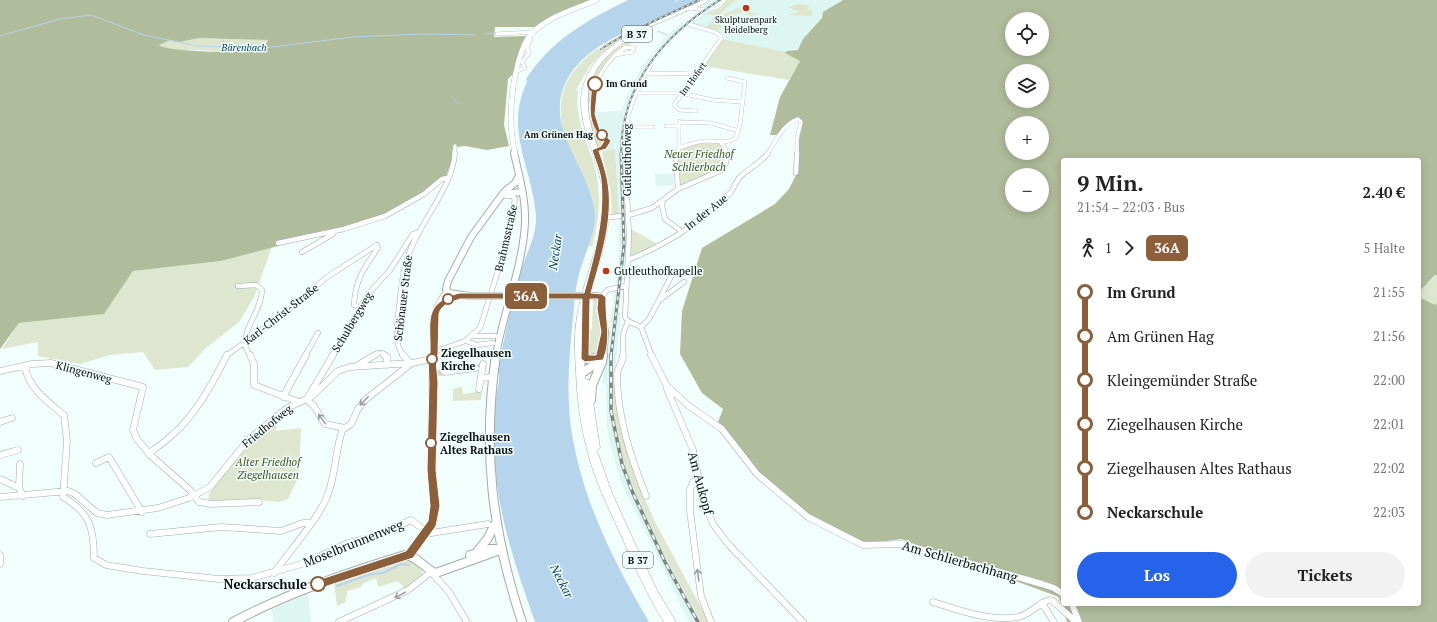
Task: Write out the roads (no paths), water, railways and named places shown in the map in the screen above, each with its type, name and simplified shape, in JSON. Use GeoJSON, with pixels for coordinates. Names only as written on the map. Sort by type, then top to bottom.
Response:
{"type":"FeatureCollection","features":[{"type":"Feature","properties":{"kind":"main road"},"geometry":{"type":"LineString","coordinates":[[475,554],[488,538],[491,524],[492,498],[489,440],[492,377],[498,343],[522,247],[525,223],[520,176],[510,126],[510,106],[516,71],[524,45],[528,37],[533,32],[547,23],[597,0]]}},
{"type":"Feature","properties":{"kind":"main road","name":"B 37"},"geometry":{"type":"LineString","coordinates":[[670,622],[643,573],[609,496],[588,436],[580,334],[581,318],[605,218],[606,192],[604,178],[587,125],[583,101],[585,87],[592,71],[608,53],[625,40],[690,8],[698,7],[708,0]]}},
{"type":"Feature","properties":{"kind":"main road"},"geometry":{"type":"LineString","coordinates":[[520,176],[502,195],[471,237],[448,281],[448,292],[459,296],[602,297],[601,309],[605,332],[601,356],[601,367],[592,385],[590,406]]}},
{"type":"Feature","properties":{"kind":"main road"},"geometry":{"type":"LineString","coordinates":[[509,189],[522,190]]}},
{"type":"Feature","properties":{"kind":"main road"},"geometry":{"type":"LineString","coordinates":[[502,195],[522,190]]}},
{"type":"Feature","properties":{"kind":"main road","name":"B 37"},"geometry":{"type":"LineString","coordinates":[[585,304],[585,359],[583,371],[590,406],[597,462]]}},
{"type":"Feature","properties":{"kind":"main road"},"geometry":{"type":"LineString","coordinates":[[585,359],[601,356]]}},
{"type":"Feature","properties":{"kind":"main road"},"geometry":{"type":"LineString","coordinates":[[583,371],[601,356]]}},
{"type":"Feature","properties":{"kind":"main road"},"geometry":{"type":"LineString","coordinates":[[583,371],[592,371],[601,367]]}},
{"type":"Feature","properties":{"kind":"main road"},"geometry":{"type":"LineString","coordinates":[[491,524],[522,622]]}},
{"type":"Feature","properties":{"kind":"main road"},"geometry":{"type":"LineString","coordinates":[[432,572],[490,549],[500,550]]}},
{"type":"Feature","properties":{"kind":"main road"},"geometry":{"type":"LineString","coordinates":[[237,621],[262,607],[309,588],[409,555],[416,558],[424,568],[432,572],[444,571],[500,550]]}},
{"type":"Feature","properties":{"kind":"street","name":"Im Hofert"},"geometry":{"type":"LineString","coordinates":[[696,111],[680,110],[675,106],[721,39],[718,34],[688,24],[706,11],[698,7]]}},
{"type":"Feature","properties":{"kind":"street"},"geometry":{"type":"LineString","coordinates":[[497,34],[533,32]]}},
{"type":"Feature","properties":{"kind":"street"},"geometry":{"type":"LineString","coordinates":[[516,71],[526,68],[522,62],[528,53],[527,48],[531,38],[528,37]]}},
{"type":"Feature","properties":{"kind":"street"},"geometry":{"type":"LineString","coordinates":[[596,150],[603,148],[608,141],[597,129],[592,110],[594,90],[600,74],[615,55],[625,47],[634,48],[632,52],[615,55]]}},
{"type":"Feature","properties":{"kind":"street","name":"Gutleuthofweg"},"geometry":{"type":"LineString","coordinates":[[628,260],[625,152],[628,111],[635,93],[651,66]]}},
{"type":"Feature","properties":{"kind":"street"},"geometry":{"type":"LineString","coordinates":[[646,73],[696,74]]}},
{"type":"Feature","properties":{"kind":"street"},"geometry":{"type":"LineString","coordinates":[[679,148],[706,141],[732,141],[736,138],[739,131],[744,82],[727,78]]}},
{"type":"Feature","properties":{"kind":"street"},"geometry":{"type":"LineString","coordinates":[[635,93],[682,94],[713,100],[742,102]]}},
{"type":"Feature","properties":{"kind":"street","name":"In der Aue"},"geometry":{"type":"LineString","coordinates":[[628,260],[656,249],[708,213],[730,192],[740,177],[757,165],[765,156],[778,135],[794,121],[799,119],[802,122],[797,138],[796,173]]}},
{"type":"Feature","properties":{"kind":"street"},"geometry":{"type":"LineString","coordinates":[[666,126],[679,123],[710,123],[739,131]]}},
{"type":"Feature","properties":{"kind":"street"},"geometry":{"type":"LineString","coordinates":[[678,189],[676,159],[679,148],[679,123]]}},
{"type":"Feature","properties":{"kind":"street"},"geometry":{"type":"LineString","coordinates":[[627,127],[653,127]]}},
{"type":"Feature","properties":{"kind":"street"},"geometry":{"type":"LineString","coordinates":[[605,218],[643,212],[652,208],[678,189],[722,170],[726,163],[726,151],[720,142]]}},
{"type":"Feature","properties":{"kind":"street","name":"Schönauer Straße"},"geometry":{"type":"LineString","coordinates":[[410,362],[398,349],[396,337],[408,256],[411,245],[448,178],[453,162],[455,146]]}},
{"type":"Feature","properties":{"kind":"street"},"geometry":{"type":"LineString","coordinates":[[278,243],[339,231],[386,216],[429,192],[442,179],[448,178]]}},
{"type":"Feature","properties":{"kind":"street","name":"Brahmsstraße"},"geometry":{"type":"LineString","coordinates":[[434,352],[466,341],[474,336],[482,324],[504,254],[514,215],[515,198],[509,195],[502,195]]}},
{"type":"Feature","properties":{"kind":"street"},"geometry":{"type":"LineString","coordinates":[[663,200],[662,206],[665,219],[681,231]]}},
{"type":"Feature","properties":{"kind":"street"},"geometry":{"type":"LineString","coordinates":[[302,252],[339,231]]}},
{"type":"Feature","properties":{"kind":"street","name":"Schulbergweg"},"geometry":{"type":"LineString","coordinates":[[307,400],[371,289],[390,270],[412,235],[418,232]]}},
{"type":"Feature","properties":{"kind":"street","name":"Karl-Christ-Straße"},"geometry":{"type":"LineString","coordinates":[[149,453],[179,429],[207,393],[225,356],[246,343],[292,308],[327,277],[373,246],[377,245],[378,248],[364,269],[355,288],[354,304],[360,308]]}},
{"type":"Feature","properties":{"kind":"street"},"geometry":{"type":"LineString","coordinates":[[628,260],[624,317],[628,322],[641,327],[648,321],[673,273]]}},
{"type":"Feature","properties":{"kind":"street"},"geometry":{"type":"LineString","coordinates":[[660,299],[684,282]]}},
{"type":"Feature","properties":{"kind":"street"},"geometry":{"type":"LineString","coordinates":[[238,286],[256,285],[261,287],[263,292],[252,320],[246,343],[246,351],[254,364],[253,380],[255,385],[299,402]]}},
{"type":"Feature","properties":{"kind":"street"},"geometry":{"type":"LineString","coordinates":[[602,297],[608,290],[625,286]]}},
{"type":"Feature","properties":{"kind":"street"},"geometry":{"type":"LineString","coordinates":[[409,555],[426,533],[435,514],[431,452],[435,373],[432,359],[434,352],[436,309],[448,292]]}},
{"type":"Feature","properties":{"kind":"street"},"geometry":{"type":"LineString","coordinates":[[436,309],[448,300],[459,296]]}},
{"type":"Feature","properties":{"kind":"street"},"geometry":{"type":"LineString","coordinates":[[628,322],[626,325],[622,347],[623,360],[617,372],[619,404],[628,447],[646,496]]}},
{"type":"Feature","properties":{"kind":"street","name":"Am Schlierbachhang"},"geometry":{"type":"LineString","coordinates":[[641,327],[649,350],[666,386],[689,406],[722,429],[757,474],[812,519],[863,545],[902,544],[1042,584],[1054,588],[1061,593]]}},
{"type":"Feature","properties":{"kind":"street"},"geometry":{"type":"LineString","coordinates":[[283,397],[318,334]]}},
{"type":"Feature","properties":{"kind":"street"},"geometry":{"type":"LineString","coordinates":[[474,336],[495,336]]}},
{"type":"Feature","properties":{"kind":"street","name":"Brahmsstraße"},"geometry":{"type":"LineString","coordinates":[[466,341],[477,344],[493,343]]}},
{"type":"Feature","properties":{"kind":"street"},"geometry":{"type":"LineString","coordinates":[[343,428],[325,424],[314,406],[307,400],[337,372],[362,364],[380,353],[387,357],[387,365]]}},
{"type":"Feature","properties":{"kind":"street"},"geometry":{"type":"LineString","coordinates":[[350,368],[432,359]]}},
{"type":"Feature","properties":{"kind":"street"},"geometry":{"type":"LineString","coordinates":[[274,573],[312,523],[330,489],[338,442],[343,428],[350,424],[365,400],[392,379],[410,362]]}},
{"type":"Feature","properties":{"kind":"street","name":"Klingenweg"},"geometry":{"type":"LineString","coordinates":[[0,371],[51,363],[144,387],[133,430],[137,438],[149,453]]}},
{"type":"Feature","properties":{"kind":"street"},"geometry":{"type":"LineString","coordinates":[[479,389],[483,364]]}},
{"type":"Feature","properties":{"kind":"street"},"geometry":{"type":"LineString","coordinates":[[0,497],[64,491],[67,440],[64,415],[43,398],[25,373],[25,366]]}},
{"type":"Feature","properties":{"kind":"street"},"geometry":{"type":"LineString","coordinates":[[444,372],[476,368]]}},
{"type":"Feature","properties":{"kind":"street"},"geometry":{"type":"LineString","coordinates":[[481,378],[492,377]]}},
{"type":"Feature","properties":{"kind":"street","name":"Am Aukopf"},"geometry":{"type":"LineString","coordinates":[[666,386],[693,450],[706,510],[718,532],[803,622]]}},
{"type":"Feature","properties":{"kind":"street","name":"Friedhofweg"},"geometry":{"type":"LineString","coordinates":[[64,491],[75,494],[97,513],[107,515],[142,512],[195,496],[210,488],[245,442],[284,410],[299,402],[307,400]]}},
{"type":"Feature","properties":{"kind":"street"},"geometry":{"type":"LineString","coordinates":[[0,422],[12,418]]}},
{"type":"Feature","properties":{"kind":"street"},"geometry":{"type":"LineString","coordinates":[[0,455],[18,450]]}},
{"type":"Feature","properties":{"kind":"street"},"geometry":{"type":"LineString","coordinates":[[149,453],[195,496],[199,502],[205,504],[259,502]]}},
{"type":"Feature","properties":{"kind":"street"},"geometry":{"type":"LineString","coordinates":[[96,463],[109,457],[142,512]]}},
{"type":"Feature","properties":{"kind":"street"},"geometry":{"type":"LineString","coordinates":[[17,487],[20,464]]}},
{"type":"Feature","properties":{"kind":"street"},"geometry":{"type":"LineString","coordinates":[[699,477],[695,479],[692,484],[689,508],[699,577],[706,613],[711,622]]}},
{"type":"Feature","properties":{"kind":"street"},"geometry":{"type":"LineString","coordinates":[[0,479],[17,487],[23,496]]}},
{"type":"Feature","properties":{"kind":"street","name":"Moselbrunnenweg"},"geometry":{"type":"LineString","coordinates":[[64,491],[63,497],[77,505],[88,519],[94,539],[94,558],[106,565],[143,571],[219,579],[252,578],[305,563],[348,543],[374,537],[411,520],[426,533]]}},
{"type":"Feature","properties":{"kind":"street"},"geometry":{"type":"LineString","coordinates":[[150,534],[221,527],[281,531],[290,529],[303,522],[312,523]]}},
{"type":"Feature","properties":{"kind":"street"},"geometry":{"type":"LineString","coordinates":[[426,533],[491,524]]}},
{"type":"Feature","properties":{"kind":"street"},"geometry":{"type":"LineString","coordinates":[[0,554],[0,564]]}},
{"type":"Feature","properties":{"kind":"street"},"geometry":{"type":"LineString","coordinates":[[339,622],[408,590],[432,572],[456,601],[466,622]]}},
{"type":"Feature","properties":{"kind":"street"},"geometry":{"type":"LineString","coordinates":[[933,602],[971,614],[1002,619],[1023,615],[1049,600],[1053,601],[1076,622]]}},
{"type":"Feature","properties":{"kind":"street"},"geometry":{"type":"LineString","coordinates":[[1042,603],[1054,622]]}},
{"type":"Feature","properties":{"kind":"street"},"geometry":{"type":"LineString","coordinates":[[1073,606],[1080,622]]}},
{"type":"Feature","properties":{"kind":"water","name":"Neckar"},"geometry":{"type":"Polygon","coordinates":[[[628,0],[677,0],[673,3],[679,0],[698,0],[626,32],[608,41],[592,52],[578,65],[567,80],[561,98],[560,115],[564,132],[592,198],[595,215],[593,230],[579,274],[576,290],[570,354],[569,403],[572,434],[577,459],[592,508],[624,578],[649,622],[535,622],[515,563],[504,523],[494,454],[494,422],[496,394],[499,381],[498,371],[508,319],[522,267],[534,235],[536,222],[534,197],[521,148],[518,116],[527,82],[526,79],[547,53],[571,32],[628,0]]]}},
{"type":"Feature","properties":{"kind":"waterway","name":"Bärenbach"},"geometry":{"type":"LineString","coordinates":[[0,36],[60,19],[91,15],[144,35],[197,46],[264,48],[353,37],[421,34],[475,35]]}},
{"type":"Feature","properties":{"kind":"waterway"},"geometry":{"type":"LineString","coordinates":[[658,31],[667,35]]}},
{"type":"Feature","properties":{"kind":"waterway","name":"Bärenbach"},"geometry":{"type":"LineString","coordinates":[[485,34],[496,33]]}},
{"type":"Feature","properties":{"kind":"waterway"},"geometry":{"type":"LineString","coordinates":[[454,100],[457,103]]}},
{"type":"Feature","properties":{"kind":"waterway"},"geometry":{"type":"LineString","coordinates":[[337,586],[371,574],[383,573],[401,564],[409,565]]}},
{"type":"Feature","properties":{"kind":"tunnel"},"geometry":{"type":"LineString","coordinates":[[436,373],[444,372]]}},
{"type":"Feature","properties":{"kind":"railway"},"geometry":{"type":"LineString","coordinates":[[601,49],[622,36],[699,0]]}},
{"type":"Feature","properties":{"kind":"railway"},"geometry":{"type":"LineString","coordinates":[[621,154],[623,129],[629,106],[638,84],[650,64],[664,46],[681,29],[720,0]]}},
{"type":"Feature","properties":{"kind":"railway"},"geometry":{"type":"LineString","coordinates":[[611,356],[624,245],[621,154]]}},
{"type":"Feature","properties":{"kind":"railway"},"geometry":{"type":"LineString","coordinates":[[611,356],[611,411],[622,464],[632,491],[665,562],[698,622]]}},
{"type":"Feature","properties":{"kind":"place","name":"Skulpturenpark Heidelberg"},"geometry":{"type":"Point","coordinates":[746,8]}},
{"type":"Feature","properties":{"kind":"place","name":"Im Grund"},"geometry":{"type":"Point","coordinates":[595,84]}},
{"type":"Feature","properties":{"kind":"place","name":"Am Grünen Hag"},"geometry":{"type":"Point","coordinates":[602,135]}},
{"type":"Feature","properties":{"kind":"place","name":"Gutleuthofkapelle"},"geometry":{"type":"Point","coordinates":[606,271]}},
{"type":"Feature","properties":{"kind":"place","name":"Ziegelhausen Kirche"},"geometry":{"type":"Point","coordinates":[432,359]}},
{"type":"Feature","properties":{"kind":"place","name":"Ziegelhausen Altes Rathaus"},"geometry":{"type":"Point","coordinates":[431,443]}},
{"type":"Feature","properties":{"kind":"place","name":"Neckarschule"},"geometry":{"type":"Point","coordinates":[318,584]}},
{"type":"Feature","properties":{"kind":"park label","name":"Neuer Friedhof Schlierbach"},"geometry":{"type":"Point","coordinates":[699,160]}},
{"type":"Feature","properties":{"kind":"park label","name":"Alter Friedhof Ziegelhausen"},"geometry":{"type":"Point","coordinates":[268,468]}}]}
